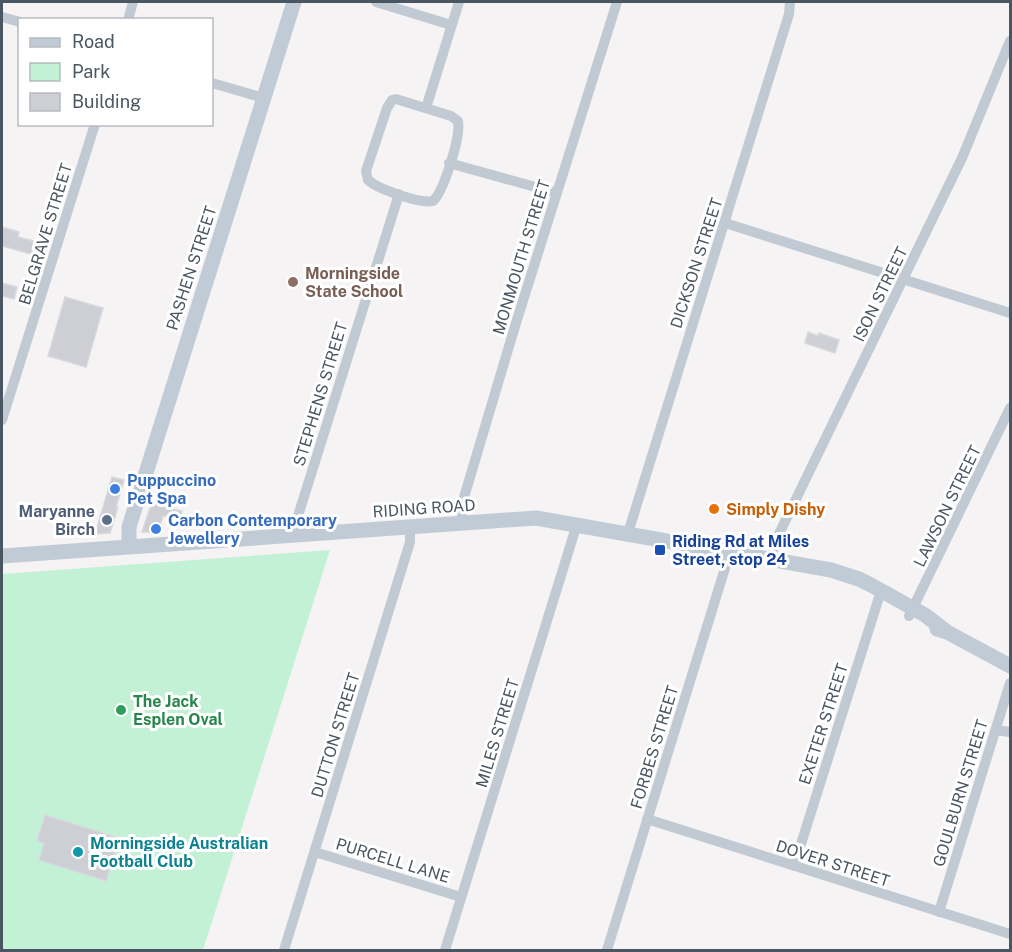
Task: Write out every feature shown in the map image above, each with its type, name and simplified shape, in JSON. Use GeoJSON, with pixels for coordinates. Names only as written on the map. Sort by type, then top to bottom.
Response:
{"type":"FeatureCollection","features":[{"type":"Feature","properties":{"kind":"main road","name":"PASHEN STREET"},"geometry":{"type":"LineString","coordinates":[[129,547],[129,527],[294,2]]}},
{"type":"Feature","properties":{"kind":"main road","name":"RIDING ROAD"},"geometry":{"type":"LineString","coordinates":[[2,556],[536,518],[831,570],[859,579],[880,595],[1011,666]]}},
{"type":"Feature","properties":{"kind":"street"},"geometry":{"type":"LineString","coordinates":[[129,18],[133,2]]}},
{"type":"Feature","properties":{"kind":"street"},"geometry":{"type":"LineString","coordinates":[[376,2],[451,25]]}},
{"type":"Feature","properties":{"kind":"street"},"geometry":{"type":"LineString","coordinates":[[426,108],[459,2]]}},
{"type":"Feature","properties":{"kind":"street","name":"MONMOUTH STREET"},"geometry":{"type":"LineString","coordinates":[[462,523],[462,504],[617,2]]}},
{"type":"Feature","properties":{"kind":"street","name":"DICKSON STREET"},"geometry":{"type":"LineString","coordinates":[[628,533],[789,14],[790,2]]}},
{"type":"Feature","properties":{"kind":"street"},"geometry":{"type":"LineString","coordinates":[[2,17],[18,21]]}},
{"type":"Feature","properties":{"kind":"street","name":"ISON STREET"},"geometry":{"type":"LineString","coordinates":[[771,558],[776,540],[962,158],[1011,41]]}},
{"type":"Feature","properties":{"kind":"street"},"geometry":{"type":"LineString","coordinates":[[213,83],[264,98]]}},
{"type":"Feature","properties":{"kind":"street"},"geometry":{"type":"LineString","coordinates":[[396,99],[426,108],[451,116],[458,121],[459,132],[440,191],[433,201],[423,202],[375,185],[366,176],[389,104],[396,99]]}},
{"type":"Feature","properties":{"kind":"street","name":"BELGRAVE STREET"},"geometry":{"type":"LineString","coordinates":[[2,420],[94,126]]}},
{"type":"Feature","properties":{"kind":"street"},"geometry":{"type":"LineString","coordinates":[[449,163],[557,193]]}},
{"type":"Feature","properties":{"kind":"street","name":"STEPHENS STREET"},"geometry":{"type":"LineString","coordinates":[[292,536],[399,194]]}},
{"type":"Feature","properties":{"kind":"street"},"geometry":{"type":"LineString","coordinates":[[725,223],[1011,313]]}},
{"type":"Feature","properties":{"kind":"street","name":"LAWSON STREET"},"geometry":{"type":"LineString","coordinates":[[911,612],[1011,408]]}},
{"type":"Feature","properties":{"kind":"street","name":"MILES STREET"},"geometry":{"type":"LineString","coordinates":[[445,951],[577,524]]}},
{"type":"Feature","properties":{"kind":"street","name":"DUTTON STREET"},"geometry":{"type":"LineString","coordinates":[[284,951],[410,542],[410,527]]}},
{"type":"Feature","properties":{"kind":"street","name":"FORBES STREET"},"geometry":{"type":"LineString","coordinates":[[606,951],[730,552]]}},
{"type":"Feature","properties":{"kind":"street","name":"EXETER STREET"},"geometry":{"type":"LineString","coordinates":[[794,866],[880,595]]}},
{"type":"Feature","properties":{"kind":"street","name":"GOULBURN STREET"},"geometry":{"type":"LineString","coordinates":[[939,912],[1011,683]]}},
{"type":"Feature","properties":{"kind":"street"},"geometry":{"type":"LineString","coordinates":[[996,730],[1011,732]]}},
{"type":"Feature","properties":{"kind":"street","name":"DOVER STREET"},"geometry":{"type":"LineString","coordinates":[[647,819],[1011,934]]}},
{"type":"Feature","properties":{"kind":"street","name":"PURCELL LANE"},"geometry":{"type":"LineString","coordinates":[[315,852],[461,897]]}},
{"type":"Feature","properties":{"kind":"green space"},"geometry":{"type":"Polygon","coordinates":[[[330,550],[203,950],[2,950],[2,574],[330,550]]]}},
{"type":"Feature","properties":{"kind":"building"},"geometry":{"type":"Polygon","coordinates":[[[2,227],[19,232],[18,237],[34,241],[31,254],[2,246],[2,227]]]}},
{"type":"Feature","properties":{"kind":"building"},"geometry":{"type":"Polygon","coordinates":[[[2,283],[17,287],[14,299],[2,296],[2,283]]]}},
{"type":"Feature","properties":{"kind":"building"},"geometry":{"type":"Polygon","coordinates":[[[65,297],[103,308],[86,367],[48,356],[65,297]]]}},
{"type":"Feature","properties":{"kind":"building"},"geometry":{"type":"Polygon","coordinates":[[[808,332],[839,340],[835,353],[805,343],[808,332]]]}},
{"type":"Feature","properties":{"kind":"building"},"geometry":{"type":"Polygon","coordinates":[[[112,477],[124,480],[116,507],[118,507],[110,533],[95,534],[112,477]]]}},
{"type":"Feature","properties":{"kind":"building"},"geometry":{"type":"Polygon","coordinates":[[[153,499],[166,503],[165,507],[182,511],[180,519],[163,516],[158,532],[142,532],[153,499]]]}},
{"type":"Feature","properties":{"kind":"building","name":"Morningside Australian Football Club"},"geometry":{"type":"Polygon","coordinates":[[[45,815],[119,838],[106,881],[39,860],[44,843],[37,841],[45,815]]]}},
{"type":"Feature","properties":{"kind":"place","name":"Morningside State School"},"geometry":{"type":"Point","coordinates":[293,282]}},
{"type":"Feature","properties":{"kind":"place","name":"Puppuccino Pet Spa"},"geometry":{"type":"Point","coordinates":[115,489]}},
{"type":"Feature","properties":{"kind":"place","name":"Simply Dishy"},"geometry":{"type":"Point","coordinates":[714,509]}},
{"type":"Feature","properties":{"kind":"place","name":"Maryanne Birch"},"geometry":{"type":"Point","coordinates":[107,520]}},
{"type":"Feature","properties":{"kind":"place","name":"Carbon Contemporary Jewellery"},"geometry":{"type":"Point","coordinates":[156,529]}},
{"type":"Feature","properties":{"kind":"place","name":"Riding Rd at Miles Street, stop 24"},"geometry":{"type":"Point","coordinates":[660,550]}},
{"type":"Feature","properties":{"kind":"place","name":"The Jack Esplen Oval"},"geometry":{"type":"Point","coordinates":[121,710]}},
{"type":"Feature","properties":{"kind":"place","name":"Morningside Australian Football Club"},"geometry":{"type":"Point","coordinates":[78,852]}}]}
